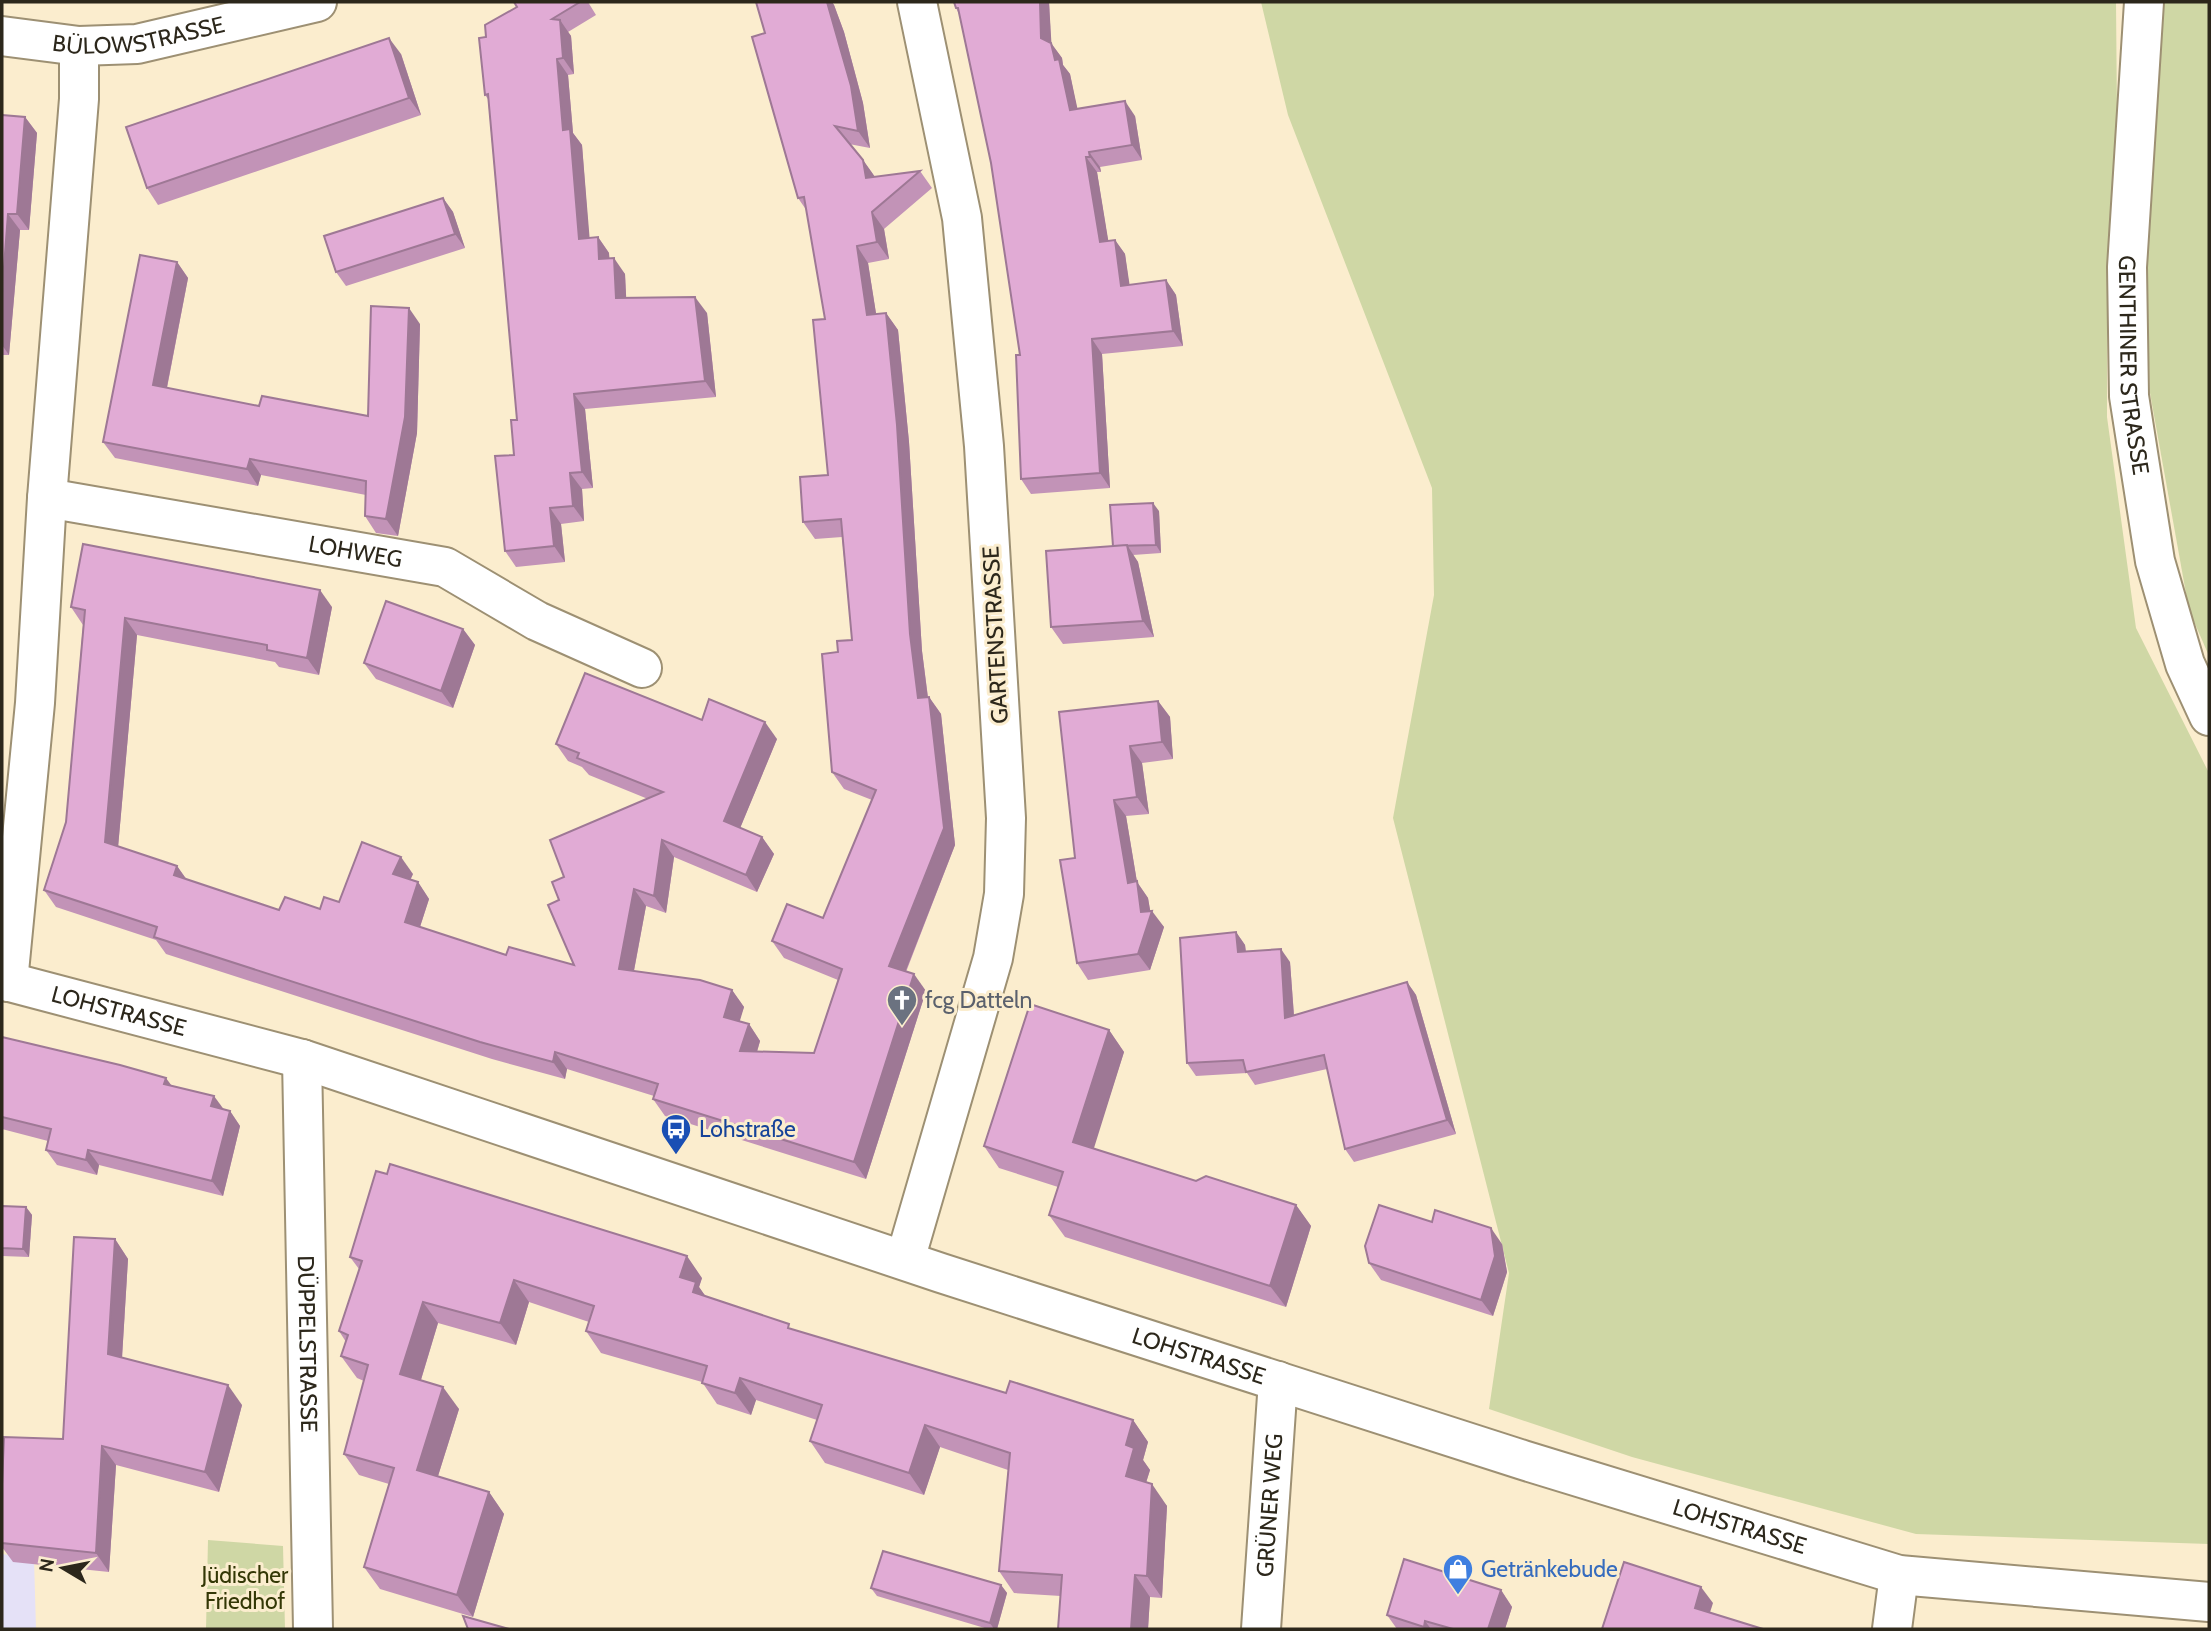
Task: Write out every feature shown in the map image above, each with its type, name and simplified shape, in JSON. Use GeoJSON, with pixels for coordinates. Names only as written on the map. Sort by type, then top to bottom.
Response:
{"type":"FeatureCollection","features":[{"type":"Feature","properties":{"kind":"street","name":"BÜLOWSTRASSE"},"geometry":{"type":"LineString","coordinates":[[2,36],[79,46],[137,44],[317,2]]}},
{"type":"Feature","properties":{"kind":"street","name":"GARTENSTRASSE"},"geometry":{"type":"LineString","coordinates":[[905,1260],[993,958],[1004,894],[1006,818],[984,446],[962,218],[916,2]]}},
{"type":"Feature","properties":{"kind":"street","name":"GENTHINER STRASSE"},"geometry":{"type":"LineString","coordinates":[[2144,2],[2127,267],[2129,396],[2155,561],[2185,664],[2209,716]]}},
{"type":"Feature","properties":{"kind":"street"},"geometry":{"type":"LineString","coordinates":[[5,981],[35,704],[47,498],[79,100],[79,46]]}},
{"type":"Feature","properties":{"kind":"street","name":"LOHWEG"},"geometry":{"type":"LineString","coordinates":[[47,498],[444,568],[537,621],[642,668]]}},
{"type":"Feature","properties":{"kind":"street","name":"LOHSTRASSE"},"geometry":{"type":"LineString","coordinates":[[5,981],[302,1059],[663,1182],[1278,1381],[1899,1575],[2209,1602]]}},
{"type":"Feature","properties":{"kind":"street","name":"DÜPPELSTRASSE"},"geometry":{"type":"LineString","coordinates":[[302,1059],[313,1629]]}},
{"type":"Feature","properties":{"kind":"street","name":"GRÜNER WEG"},"geometry":{"type":"LineString","coordinates":[[1261,1629],[1278,1381]]}},
{"type":"Feature","properties":{"kind":"street"},"geometry":{"type":"LineString","coordinates":[[1892,1629],[1899,1575]]}},
{"type":"Feature","properties":{"kind":"shaded area"},"geometry":{"type":"Polygon","coordinates":[[[2,1554],[34,1559],[36,1629],[2,1629],[2,1554]]]}},
{"type":"Feature","properties":{"kind":"green space"},"geometry":{"type":"Polygon","coordinates":[[[1261,2],[2116,2],[2117,117],[2107,274],[2107,417],[2136,628],[2209,773],[2209,1544],[1916,1534],[1632,1457],[1489,1409],[1509,1273],[1393,818],[1434,595],[1432,488],[1288,115],[1261,2]]]}},
{"type":"Feature","properties":{"kind":"green space"},"geometry":{"type":"Polygon","coordinates":[[[2160,2],[2209,2],[2209,656],[2189,610],[2150,393],[2146,273],[2160,2]]]}},
{"type":"Feature","properties":{"kind":"green space","name":"Jüdischer Friedhof"},"geometry":{"type":"Polygon","coordinates":[[[208,1540],[283,1546],[285,1629],[206,1629],[208,1540]]]}},
{"type":"Feature","properties":{"kind":"building"},"geometry":{"type":"Polygon","coordinates":[[[514,2],[580,2],[552,19],[560,20],[563,58],[557,59],[563,130],[570,129],[579,239],[598,237],[599,259],[614,258],[616,298],[695,297],[705,381],[574,394],[582,472],[570,473],[573,506],[550,508],[554,546],[505,551],[495,456],[514,455],[511,420],[517,420],[488,94],[485,95],[479,38],[486,37],[485,25],[517,7],[514,2]]]}},
{"type":"Feature","properties":{"kind":"building"},"geometry":{"type":"Polygon","coordinates":[[[756,2],[827,2],[851,86],[858,131],[835,126],[863,160],[866,178],[920,171],[872,212],[877,242],[857,246],[867,315],[886,313],[897,425],[910,634],[918,698],[929,697],[944,828],[889,966],[914,974],[854,1162],[653,1099],[658,1084],[555,1052],[553,1062],[480,1042],[154,937],[157,927],[44,890],[66,822],[85,610],[71,607],[83,544],[320,590],[307,658],[267,650],[267,645],[125,618],[105,842],[177,866],[174,875],[279,910],[285,897],[320,909],[324,897],[339,902],[362,842],[401,857],[393,874],[418,882],[405,922],[506,955],[509,947],[574,965],[548,905],[559,900],[552,882],[564,877],[550,840],[663,792],[577,758],[579,753],[556,744],[585,673],[702,720],[709,699],[765,722],[724,821],[762,837],[746,875],[662,840],[654,896],[634,889],[619,969],[700,980],[732,990],[724,1017],[749,1024],[740,1051],[814,1053],[842,969],[772,941],[787,904],[823,918],[876,790],[832,772],[822,654],[838,652],[837,641],[852,640],[841,519],[803,522],[800,477],[828,475],[813,320],[825,319],[804,197],[798,198],[752,37],[765,33],[756,2]]]}},
{"type":"Feature","properties":{"kind":"building"},"geometry":{"type":"Polygon","coordinates":[[[954,2],[1040,2],[1041,38],[1051,43],[1055,60],[1059,59],[1070,110],[1125,101],[1132,145],[1089,152],[1090,157],[1086,157],[1100,242],[1115,240],[1121,286],[1166,280],[1173,331],[1092,339],[1100,473],[1021,479],[1016,355],[1020,355],[991,163],[958,8],[954,2]]]}},
{"type":"Feature","properties":{"kind":"building"},"geometry":{"type":"Polygon","coordinates":[[[389,38],[409,98],[147,188],[126,127],[389,38]]]}},
{"type":"Feature","properties":{"kind":"building"},"geometry":{"type":"Polygon","coordinates":[[[2,115],[25,117],[17,214],[8,214],[2,293],[2,115]]]}},
{"type":"Feature","properties":{"kind":"building"},"geometry":{"type":"Polygon","coordinates":[[[443,198],[455,234],[336,272],[324,236],[443,198]]]}},
{"type":"Feature","properties":{"kind":"building"},"geometry":{"type":"Polygon","coordinates":[[[140,255],[177,262],[153,385],[259,406],[262,396],[368,416],[371,306],[409,308],[405,417],[386,519],[365,516],[366,481],[250,459],[247,469],[103,442],[140,255]]]}},
{"type":"Feature","properties":{"kind":"building"},"geometry":{"type":"Polygon","coordinates":[[[1153,503],[1156,545],[1113,546],[1110,505],[1153,503]]]}},
{"type":"Feature","properties":{"kind":"building"},"geometry":{"type":"Polygon","coordinates":[[[1127,545],[1143,621],[1051,627],[1046,551],[1127,545]]]}},
{"type":"Feature","properties":{"kind":"building"},"geometry":{"type":"Polygon","coordinates":[[[386,601],[463,629],[441,691],[364,663],[386,601]]]}},
{"type":"Feature","properties":{"kind":"building"},"geometry":{"type":"Polygon","coordinates":[[[1158,701],[1162,742],[1130,746],[1137,797],[1114,800],[1128,883],[1137,881],[1141,912],[1152,911],[1138,954],[1077,963],[1060,860],[1075,858],[1059,712],[1158,701]]]}},
{"type":"Feature","properties":{"kind":"building"},"geometry":{"type":"Polygon","coordinates":[[[1236,932],[1238,952],[1281,949],[1285,1018],[1407,982],[1447,1120],[1345,1149],[1324,1055],[1246,1072],[1243,1060],[1187,1063],[1180,938],[1236,932]]]}},
{"type":"Feature","properties":{"kind":"building"},"geometry":{"type":"Polygon","coordinates":[[[1030,1004],[1109,1030],[1073,1142],[1196,1181],[1206,1176],[1296,1205],[1270,1286],[1049,1215],[1063,1172],[984,1146],[1030,1004]]]}},
{"type":"Feature","properties":{"kind":"building"},"geometry":{"type":"Polygon","coordinates":[[[2,1037],[120,1065],[166,1078],[164,1084],[214,1096],[211,1106],[230,1111],[212,1181],[88,1150],[86,1160],[46,1150],[51,1129],[2,1117],[2,1037]]]}},
{"type":"Feature","properties":{"kind":"building"},"geometry":{"type":"Polygon","coordinates":[[[390,1164],[687,1256],[680,1277],[696,1282],[693,1292],[789,1324],[788,1328],[1006,1393],[1010,1381],[1133,1420],[1126,1445],[1134,1448],[1126,1476],[1152,1484],[1147,1576],[1135,1575],[1131,1629],[1058,1629],[1062,1575],[999,1571],[1010,1453],[925,1425],[909,1473],[810,1441],[822,1405],[740,1378],[735,1393],[702,1383],[707,1366],[586,1331],[594,1306],[514,1280],[500,1323],[423,1302],[400,1374],[443,1387],[417,1470],[489,1492],[457,1595],[364,1567],[394,1468],[344,1454],[368,1365],[341,1356],[348,1335],[339,1331],[362,1261],[350,1257],[376,1171],[387,1174],[390,1164]]]}},
{"type":"Feature","properties":{"kind":"building"},"geometry":{"type":"Polygon","coordinates":[[[1379,1205],[1432,1222],[1435,1210],[1491,1228],[1495,1256],[1481,1300],[1369,1263],[1365,1246],[1379,1205]]]}},
{"type":"Feature","properties":{"kind":"building"},"geometry":{"type":"Polygon","coordinates":[[[2,1206],[26,1207],[23,1249],[2,1248],[2,1206]]]}},
{"type":"Feature","properties":{"kind":"building"},"geometry":{"type":"Polygon","coordinates":[[[74,1237],[115,1239],[108,1354],[228,1385],[205,1472],[102,1446],[96,1553],[2,1543],[4,1437],[63,1439],[74,1237]]]}},
{"type":"Feature","properties":{"kind":"building"},"geometry":{"type":"Polygon","coordinates":[[[883,1551],[1001,1585],[990,1623],[871,1588],[883,1551]]]}},
{"type":"Feature","properties":{"kind":"building"},"geometry":{"type":"Polygon","coordinates":[[[1404,1559],[1501,1590],[1488,1629],[1453,1629],[1425,1621],[1424,1627],[1387,1615],[1404,1559]]]}},
{"type":"Feature","properties":{"kind":"building"},"geometry":{"type":"Polygon","coordinates":[[[1624,1562],[1701,1587],[1695,1608],[1763,1629],[1602,1629],[1624,1562]]]}},
{"type":"Feature","properties":{"kind":"building"},"geometry":{"type":"Polygon","coordinates":[[[463,1616],[509,1629],[468,1629],[463,1616]]]}},
{"type":"Feature","properties":{"kind":"place","name":"fcg Datteln"},"geometry":{"type":"Point","coordinates":[902,1027]}},
{"type":"Feature","properties":{"kind":"place","name":"Lohstraße"},"geometry":{"type":"Point","coordinates":[676,1156]}},
{"type":"Feature","properties":{"kind":"place","name":"Getränkebude"},"geometry":{"type":"Point","coordinates":[1458,1596]}}]}
